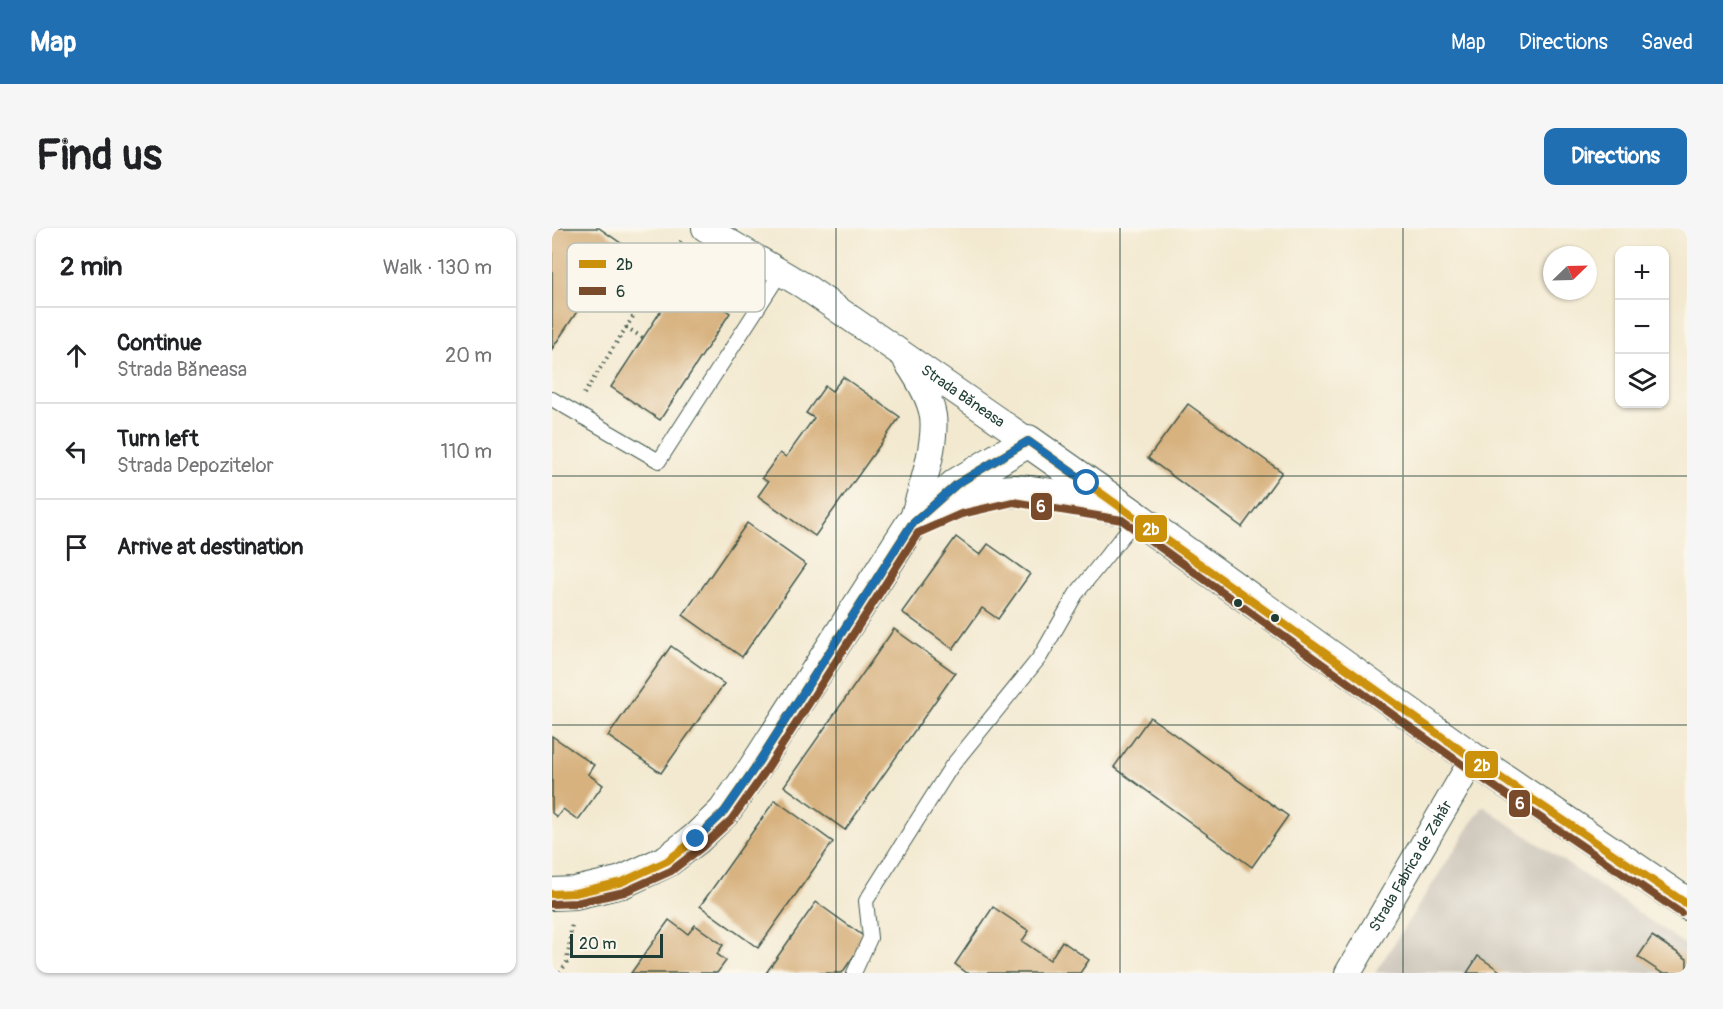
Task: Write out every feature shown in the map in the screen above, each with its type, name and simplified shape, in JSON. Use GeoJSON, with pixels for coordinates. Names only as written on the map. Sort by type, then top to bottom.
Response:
{"type":"FeatureCollection","features":[{"type":"Feature","properties":{"kind":"street","name":"Strada Băneasa"},"geometry":{"type":"LineString","coordinates":[[694,233],[716,243]]}},
{"type":"Feature","properties":{"kind":"street","name":"Strada Băneasa"},"geometry":{"type":"LineString","coordinates":[[765,265],[804,286],[1028,441],[1473,759],[1685,898]]}},
{"type":"Feature","properties":{"kind":"street"},"geometry":{"type":"LineString","coordinates":[[900,352],[921,383],[933,417],[930,455],[911,525]]}},
{"type":"Feature","properties":{"kind":"street"},"geometry":{"type":"LineString","coordinates":[[564,893],[622,882],[667,861],[696,839],[724,812],[911,525],[957,484],[1028,441]]}},
{"type":"Feature","properties":{"kind":"street"},"geometry":{"type":"LineString","coordinates":[[911,525],[957,504],[1013,491],[1132,514]]}},
{"type":"Feature","properties":{"kind":"street","name":"Strada Fabrica de Zahăr"},"geometry":{"type":"LineString","coordinates":[[1348,973],[1473,759]]}},
{"type":"Feature","properties":{"kind":"lane"},"geometry":{"type":"LineString","coordinates":[[765,297],[781,272]]}},
{"type":"Feature","properties":{"kind":"lane"},"geometry":{"type":"LineString","coordinates":[[552,399],[658,461],[755,312]]}},
{"type":"Feature","properties":{"kind":"lane"},"geometry":{"type":"LineString","coordinates":[[854,973],[870,938],[866,901],[951,767],[1040,657],[1076,594],[1132,514]]}},
{"type":"Feature","properties":{"kind":"path"},"geometry":{"type":"LineString","coordinates":[[580,400],[637,312]]}},
{"type":"Feature","properties":{"kind":"path"},"geometry":{"type":"LineString","coordinates":[[626,327],[643,338]]}},
{"type":"Feature","properties":{"kind":"path"},"geometry":{"type":"LineString","coordinates":[[560,973],[567,962],[564,893]]}},
{"type":"Feature","properties":{"kind":"shaded area"},"geometry":{"type":"Polygon","coordinates":[[[1483,806],[1687,946],[1687,973],[1375,973],[1483,806]]]}},
{"type":"Feature","properties":{"kind":"building"},"geometry":{"type":"Polygon","coordinates":[[[555,228],[599,228],[621,243],[567,243],[567,312],[577,312],[552,349],[552,233],[555,228]]]}},
{"type":"Feature","properties":{"kind":"building"},"geometry":{"type":"Polygon","coordinates":[[[660,312],[730,313],[660,420],[611,387],[660,312]]]}},
{"type":"Feature","properties":{"kind":"building"},"geometry":{"type":"Polygon","coordinates":[[[843,377],[900,417],[815,536],[758,496],[768,482],[762,478],[780,453],[786,457],[814,418],[806,413],[825,386],[832,391],[843,377]]]}},
{"type":"Feature","properties":{"kind":"building"},"geometry":{"type":"Polygon","coordinates":[[[1188,404],[1282,472],[1242,527],[1148,458],[1188,404]]]}},
{"type":"Feature","properties":{"kind":"building"},"geometry":{"type":"Polygon","coordinates":[[[747,523],[806,565],[742,657],[683,615],[747,523]]]}},
{"type":"Feature","properties":{"kind":"building"},"geometry":{"type":"Polygon","coordinates":[[[956,537],[980,555],[988,544],[1030,574],[998,619],[982,608],[953,649],[902,612],[956,537]]]}},
{"type":"Feature","properties":{"kind":"building"},"geometry":{"type":"Polygon","coordinates":[[[894,629],[955,673],[845,830],[784,786],[894,629]]]}},
{"type":"Feature","properties":{"kind":"building"},"geometry":{"type":"Polygon","coordinates":[[[671,646],[724,684],[661,773],[608,736],[671,646]]]}},
{"type":"Feature","properties":{"kind":"building"},"geometry":{"type":"Polygon","coordinates":[[[1150,717],[1288,816],[1252,867],[1114,767],[1150,717]]]}},
{"type":"Feature","properties":{"kind":"building"},"geometry":{"type":"Polygon","coordinates":[[[552,736],[594,765],[588,774],[603,785],[578,820],[563,809],[557,817],[552,813],[552,736]]]}},
{"type":"Feature","properties":{"kind":"building"},"geometry":{"type":"Polygon","coordinates":[[[775,800],[833,842],[758,948],[700,906],[775,800]]]}},
{"type":"Feature","properties":{"kind":"building"},"geometry":{"type":"Polygon","coordinates":[[[816,902],[866,938],[842,973],[766,973],[816,902]]]}},
{"type":"Feature","properties":{"kind":"building"},"geometry":{"type":"Polygon","coordinates":[[[993,907],[1029,931],[1022,941],[1050,960],[1062,941],[1089,960],[1080,973],[967,973],[955,964],[993,907]]]}},
{"type":"Feature","properties":{"kind":"building"},"geometry":{"type":"Polygon","coordinates":[[[669,920],[688,934],[695,925],[723,945],[717,954],[726,961],[717,973],[631,973],[669,920]]]}},
{"type":"Feature","properties":{"kind":"building"},"geometry":{"type":"Polygon","coordinates":[[[1652,936],[1687,959],[1687,973],[1662,973],[1638,957],[1652,936]]]}},
{"type":"Feature","properties":{"kind":"building"},"geometry":{"type":"Polygon","coordinates":[[[1478,956],[1503,973],[1467,973],[1478,956]]]}},
{"type":"Feature","properties":{"kind":"transit line","name":"2b"},"geometry":{"type":"LineString","coordinates":[[552,894],[575,893],[622,882],[667,861],[696,839],[724,812],[754,769],[911,525],[957,484],[1028,441],[1473,759],[1687,904]]}},
{"type":"Feature","properties":{"kind":"transit line","name":"6"},"geometry":{"type":"LineString","coordinates":[[552,904],[576,903],[624,892],[671,871],[702,847],[731,820],[763,775],[918,533],[961,514],[1013,502],[1122,520],[1467,768],[1681,913]]}},
{"type":"Feature","properties":{"kind":"route"},"geometry":{"type":"LineString","coordinates":[[696,839],[724,812],[754,769],[911,525],[957,484],[1028,441],[1087,483]]}}]}
